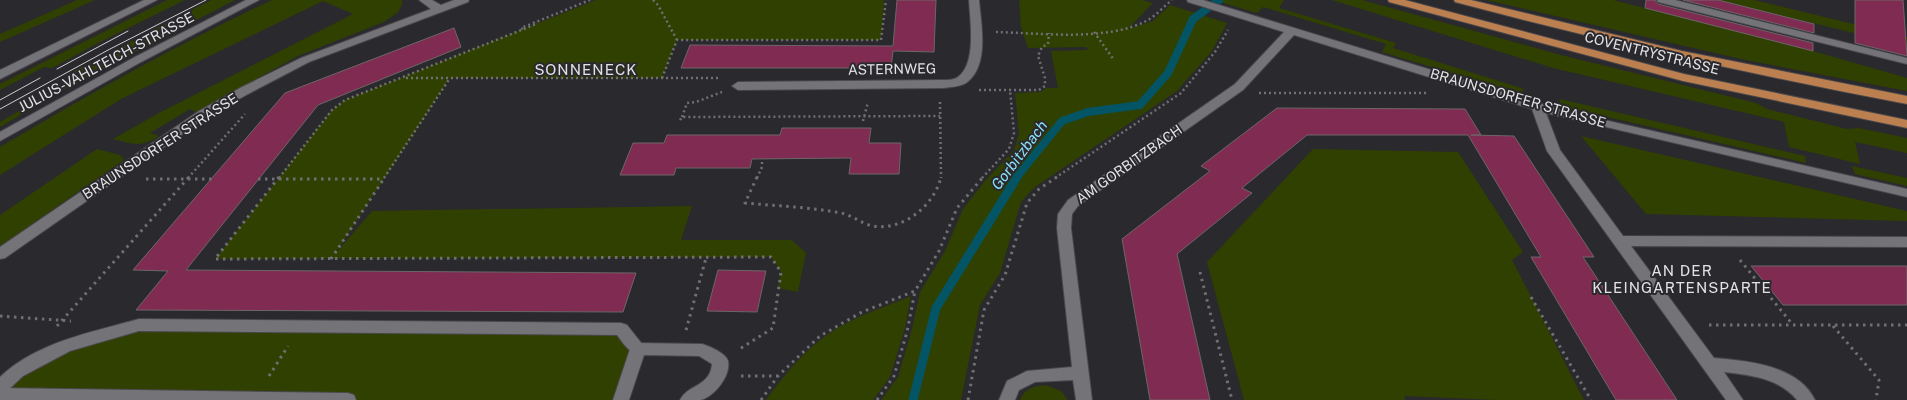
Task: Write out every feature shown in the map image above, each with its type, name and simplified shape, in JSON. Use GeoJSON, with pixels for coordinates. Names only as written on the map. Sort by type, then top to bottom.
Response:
{"type":"FeatureCollection","features":[{"type":"Feature","properties":{"kind":"main road","name":"COVENTRYSTRASSE"},"geometry":{"type":"LineString","coordinates":[[1393,0],[1683,77],[1907,124]]}},
{"type":"Feature","properties":{"kind":"main road","name":"COVENTRYSTRASSE"},"geometry":{"type":"LineString","coordinates":[[1458,0],[1680,55],[1907,100]]}},
{"type":"Feature","properties":{"kind":"street"},"geometry":{"type":"LineString","coordinates":[[0,75],[152,0]]}},
{"type":"Feature","properties":{"kind":"street","name":"JULIUS-VAHLTEICH-STRASSE"},"geometry":{"type":"LineString","coordinates":[[0,137],[120,70],[254,0]]}},
{"type":"Feature","properties":{"kind":"street"},"geometry":{"type":"LineString","coordinates":[[424,0],[440,9]]}},
{"type":"Feature","properties":{"kind":"street","name":"BRAUNSDORFER STRASSE"},"geometry":{"type":"LineString","coordinates":[[0,254],[203,114],[305,60],[464,0]]}},
{"type":"Feature","properties":{"kind":"street","name":"ASTERNWEG"},"geometry":{"type":"LineString","coordinates":[[738,86],[943,87],[961,80],[970,72],[975,62],[974,0]]}},
{"type":"Feature","properties":{"kind":"street"},"geometry":{"type":"LineString","coordinates":[[1662,0],[1907,61]]}},
{"type":"Feature","properties":{"kind":"street","name":"BRAUNSDORFER STRASSE"},"geometry":{"type":"LineString","coordinates":[[1194,1],[1562,114],[1907,193]]}},
{"type":"Feature","properties":{"kind":"street","name":"AM GORBITZBACH"},"geometry":{"type":"LineString","coordinates":[[1084,400],[1064,228],[1065,214],[1073,202],[1239,87],[1291,31]]}},
{"type":"Feature","properties":{"kind":"street"},"geometry":{"type":"LineString","coordinates":[[1536,106],[1554,151],[1735,400]]}},
{"type":"Feature","properties":{"kind":"street"},"geometry":{"type":"LineString","coordinates":[[1619,241],[1907,242]]}},
{"type":"Feature","properties":{"kind":"street"},"geometry":{"type":"LineString","coordinates":[[0,388],[17,371],[64,346],[139,325],[621,329],[638,350]]}},
{"type":"Feature","properties":{"kind":"street"},"geometry":{"type":"LineString","coordinates":[[638,350],[702,350],[720,368],[708,387],[688,400]]}},
{"type":"Feature","properties":{"kind":"street"},"geometry":{"type":"LineString","coordinates":[[621,400],[638,350]]}},
{"type":"Feature","properties":{"kind":"street"},"geometry":{"type":"LineString","coordinates":[[1709,364],[1752,368],[1787,382],[1807,400]]}},
{"type":"Feature","properties":{"kind":"street"},"geometry":{"type":"LineString","coordinates":[[1007,400],[1013,386],[1033,376],[1081,373]]}},
{"type":"Feature","properties":{"kind":"street"},"geometry":{"type":"LineString","coordinates":[[0,395],[348,400]]}},
{"type":"Feature","properties":{"kind":"path"},"geometry":{"type":"LineString","coordinates":[[590,0],[536,22],[536,24],[524,29],[345,100],[332,110],[215,259],[771,258],[781,272],[772,328],[720,368]]}},
{"type":"Feature","properties":{"kind":"path"},"geometry":{"type":"LineString","coordinates":[[653,0],[658,5],[677,40]]}},
{"type":"Feature","properties":{"kind":"path"},"geometry":{"type":"LineString","coordinates":[[677,40],[881,40],[886,0]]}},
{"type":"Feature","properties":{"kind":"path"},"geometry":{"type":"LineString","coordinates":[[976,32],[1094,32],[1122,29],[1149,19],[1172,0]]}},
{"type":"Feature","properties":{"kind":"path"},"geometry":{"type":"LineString","coordinates":[[762,159],[762,167],[745,202],[843,214],[872,226],[897,226],[911,219],[922,208],[941,179],[940,92],[943,87],[1039,90],[1045,86],[1045,78],[1038,56],[1042,47],[1048,44],[1049,32]]}},
{"type":"Feature","properties":{"kind":"path"},"geometry":{"type":"LineString","coordinates":[[1094,32],[1114,60]]}},
{"type":"Feature","properties":{"kind":"path"},"geometry":{"type":"LineString","coordinates":[[662,78],[677,40]]}},
{"type":"Feature","properties":{"kind":"path"},"geometry":{"type":"LineString","coordinates":[[403,78],[740,78],[738,86],[696,102],[687,103],[681,118],[863,119],[940,116]]}},
{"type":"Feature","properties":{"kind":"path"},"geometry":{"type":"LineString","coordinates":[[331,259],[450,78]]}},
{"type":"Feature","properties":{"kind":"path"},"geometry":{"type":"LineString","coordinates":[[1239,87],[1260,94],[1436,93]]}},
{"type":"Feature","properties":{"kind":"path"},"geometry":{"type":"LineString","coordinates":[[877,400],[894,376],[907,332],[915,291],[939,251],[957,208],[1009,149],[1014,133],[1010,90]]}},
{"type":"Feature","properties":{"kind":"path"},"geometry":{"type":"LineString","coordinates":[[55,328],[246,112],[203,114]]}},
{"type":"Feature","properties":{"kind":"path"},"geometry":{"type":"LineString","coordinates":[[258,179],[384,178]]}},
{"type":"Feature","properties":{"kind":"path"},"geometry":{"type":"LineString","coordinates":[[187,179],[212,179]]}},
{"type":"Feature","properties":{"kind":"path"},"geometry":{"type":"LineString","coordinates":[[680,349],[706,258]]}},
{"type":"Feature","properties":{"kind":"path"},"geometry":{"type":"LineString","coordinates":[[1741,261],[1794,325]]}},
{"type":"Feature","properties":{"kind":"path"},"geometry":{"type":"LineString","coordinates":[[1200,272],[1232,400]]}},
{"type":"Feature","properties":{"kind":"path"},"geometry":{"type":"LineString","coordinates":[[761,400],[778,376],[820,336],[862,312],[915,291]]}},
{"type":"Feature","properties":{"kind":"path"},"geometry":{"type":"LineString","coordinates":[[1531,297],[1591,400]]}},
{"type":"Feature","properties":{"kind":"path"},"geometry":{"type":"LineString","coordinates":[[1832,325],[1880,380],[1876,400]]}},
{"type":"Feature","properties":{"kind":"path"},"geometry":{"type":"LineString","coordinates":[[1734,326],[1907,325]]}},
{"type":"Feature","properties":{"kind":"path"},"geometry":{"type":"LineString","coordinates":[[281,358],[287,348]]}},
{"type":"Feature","properties":{"kind":"path"},"geometry":{"type":"LineString","coordinates":[[720,368],[778,376]]}},
{"type":"Feature","properties":{"kind":"green space"},"geometry":{"type":"Polygon","coordinates":[[[77,0],[95,0],[0,42],[0,34],[77,0]]]}},
{"type":"Feature","properties":{"kind":"green space"},"geometry":{"type":"Polygon","coordinates":[[[167,0],[185,0],[52,68],[44,67],[0,90],[0,84],[167,0]]]}},
{"type":"Feature","properties":{"kind":"green space"},"geometry":{"type":"Polygon","coordinates":[[[211,0],[235,0],[61,91],[0,127],[0,122],[83,74],[73,72],[211,0]]]}},
{"type":"Feature","properties":{"kind":"green space"},"geometry":{"type":"Polygon","coordinates":[[[272,0],[402,0],[402,5],[398,12],[384,22],[298,56],[196,112],[190,109],[150,133],[159,136],[153,140],[137,144],[113,139],[157,114],[353,14],[323,1],[121,99],[0,175],[0,147],[134,70],[272,0]]]}},
{"type":"Feature","properties":{"kind":"green space"},"geometry":{"type":"Polygon","coordinates":[[[596,0],[884,0],[881,40],[677,40],[662,78],[450,78],[335,254],[372,211],[692,206],[681,240],[792,240],[806,253],[798,292],[778,288],[781,272],[771,257],[215,259],[332,110],[345,100],[596,0]]]}},
{"type":"Feature","properties":{"kind":"green space"},"geometry":{"type":"Polygon","coordinates":[[[1019,0],[1142,0],[1153,3],[1128,29],[1153,21],[1170,5],[1227,23],[1212,51],[1177,91],[1035,187],[1021,202],[1000,273],[980,305],[961,400],[881,400],[898,377],[912,329],[920,292],[945,251],[963,209],[984,182],[1014,150],[1019,133],[1015,93],[1041,92],[1046,88],[1058,88],[1051,51],[1088,50],[1086,47],[1028,48],[1021,27],[1019,0]]]}},
{"type":"Feature","properties":{"kind":"green space"},"geometry":{"type":"Polygon","coordinates":[[[1213,0],[1284,0],[1279,8],[1396,43],[1393,48],[1524,89],[1520,94],[1382,52],[1386,44],[1263,7],[1257,13],[1213,0]]]}},
{"type":"Feature","properties":{"kind":"green space"},"geometry":{"type":"Polygon","coordinates":[[[1332,0],[1362,0],[1561,55],[1756,103],[1767,109],[1847,129],[1859,128],[1907,138],[1907,153],[1855,142],[1860,164],[1789,147],[1784,122],[1553,68],[1332,0]]]}},
{"type":"Feature","properties":{"kind":"green space"},"geometry":{"type":"Polygon","coordinates":[[[1486,0],[1613,0],[1813,51],[1907,78],[1907,91],[1741,59],[1486,0]]]}},
{"type":"Feature","properties":{"kind":"green space"},"geometry":{"type":"Polygon","coordinates":[[[1718,0],[1754,0],[1907,37],[1907,46],[1718,0]]]}},
{"type":"Feature","properties":{"kind":"green space"},"geometry":{"type":"Polygon","coordinates":[[[1560,99],[1805,156],[1806,163],[1560,106],[1560,99]]]}},
{"type":"Feature","properties":{"kind":"green space"},"geometry":{"type":"Polygon","coordinates":[[[1581,136],[1907,211],[1907,221],[1646,214],[1581,136]]]}},
{"type":"Feature","properties":{"kind":"green space"},"geometry":{"type":"Polygon","coordinates":[[[97,149],[120,155],[124,160],[0,246],[0,215],[97,149]]]}},
{"type":"Feature","properties":{"kind":"green space"},"geometry":{"type":"Polygon","coordinates":[[[1313,149],[1458,152],[1523,252],[1512,260],[1584,400],[1497,400],[1404,396],[1405,400],[1244,400],[1207,262],[1313,149]]]}},
{"type":"Feature","properties":{"kind":"green space"},"geometry":{"type":"Polygon","coordinates":[[[1852,166],[1907,178],[1907,186],[1855,174],[1852,166]]]}},
{"type":"Feature","properties":{"kind":"green space"},"geometry":{"type":"Polygon","coordinates":[[[911,296],[905,328],[890,377],[873,400],[766,400],[800,358],[831,332],[859,317],[911,296]]]}},
{"type":"Feature","properties":{"kind":"green space"},"geometry":{"type":"Polygon","coordinates":[[[139,325],[621,329],[638,349],[621,400],[348,400],[0,395],[0,387],[65,346],[139,325]]]}},
{"type":"Feature","properties":{"kind":"green space"},"geometry":{"type":"Polygon","coordinates":[[[1046,385],[1061,391],[1068,400],[1020,400],[1030,388],[1046,385]]]}},
{"type":"Feature","properties":{"kind":"building"},"geometry":{"type":"Polygon","coordinates":[[[897,0],[936,0],[934,52],[893,51],[891,68],[681,68],[690,45],[893,46],[897,0]]]}},
{"type":"Feature","properties":{"kind":"building"},"geometry":{"type":"Polygon","coordinates":[[[1646,0],[1655,0],[1658,4],[1813,43],[1813,51],[1645,8],[1646,0]]]}},
{"type":"Feature","properties":{"kind":"building"},"geometry":{"type":"Polygon","coordinates":[[[1683,0],[1718,0],[1814,24],[1814,33],[1683,0]]]}},
{"type":"Feature","properties":{"kind":"building"},"geometry":{"type":"Polygon","coordinates":[[[1855,0],[1903,0],[1907,56],[1855,43],[1855,0]]]}},
{"type":"Feature","properties":{"kind":"building"},"geometry":{"type":"Polygon","coordinates":[[[454,28],[461,47],[318,105],[186,270],[636,273],[623,312],[136,310],[168,271],[133,270],[285,93],[454,28]]]}},
{"type":"Feature","properties":{"kind":"building"},"geometry":{"type":"Polygon","coordinates":[[[1277,108],[1465,109],[1481,135],[1471,135],[1514,136],[1594,257],[1583,257],[1677,400],[1616,400],[1531,257],[1541,257],[1468,135],[1307,135],[1242,188],[1252,193],[1177,254],[1210,400],[1150,400],[1122,239],[1210,171],[1201,166],[1277,108]]]}},
{"type":"Feature","properties":{"kind":"building"},"geometry":{"type":"Polygon","coordinates":[[[782,128],[871,128],[869,143],[901,143],[899,174],[849,174],[851,158],[752,159],[750,168],[676,168],[674,175],[620,175],[633,143],[664,143],[667,135],[780,135],[782,128]]]}},
{"type":"Feature","properties":{"kind":"building"},"geometry":{"type":"Polygon","coordinates":[[[1751,266],[1907,266],[1907,305],[1783,305],[1751,266]]]}},
{"type":"Feature","properties":{"kind":"building"},"geometry":{"type":"Polygon","coordinates":[[[718,270],[766,271],[757,312],[707,311],[718,270]]]}},
{"type":"Feature","properties":{"kind":"waterway","name":"Gorbitzbach"},"geometry":{"type":"LineString","coordinates":[[1016,178],[1062,121],[1088,112],[1140,105],[1168,73],[1193,19],[1219,0]]}},
{"type":"Feature","properties":{"kind":"waterway","name":"Gorbitzbach"},"geometry":{"type":"LineString","coordinates":[[913,400],[936,308],[1017,177]]}},
{"type":"Feature","properties":{"kind":"tram line"},"geometry":{"type":"LineString","coordinates":[[0,109],[110,49],[206,0]]}},
{"type":"Feature","properties":{"kind":"tram line"},"geometry":{"type":"LineString","coordinates":[[57,69],[128,31]]}},
{"type":"Feature","properties":{"kind":"tram line"},"geometry":{"type":"LineString","coordinates":[[0,100],[40,78]]}},
{"type":"Feature","properties":{"kind":"district","name":"SONNENECK"},"geometry":{"type":"Point","coordinates":[586,69]}},
{"type":"Feature","properties":{"kind":"district","name":"AN DER KLEINGARTENSPARTE"},"geometry":{"type":"Point","coordinates":[1682,278]}}]}
